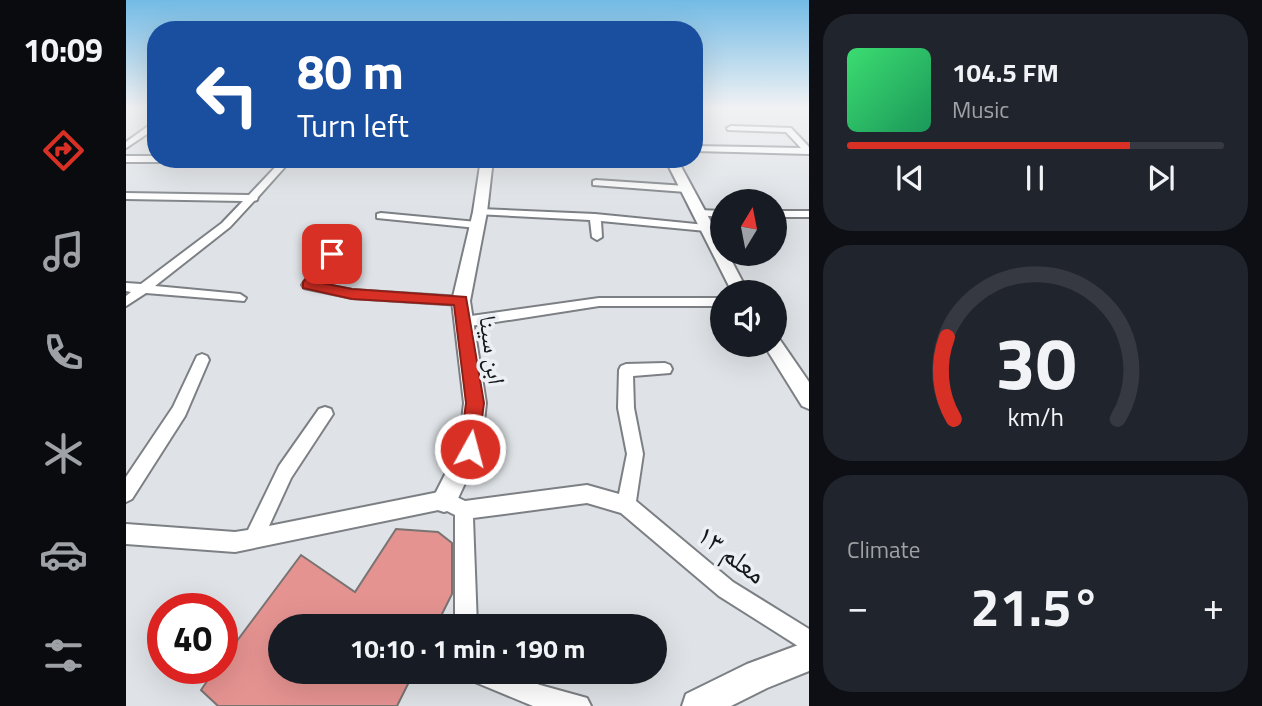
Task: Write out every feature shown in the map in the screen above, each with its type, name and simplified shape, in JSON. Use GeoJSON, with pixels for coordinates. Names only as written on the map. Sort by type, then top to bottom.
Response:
{"type":"FeatureCollection","features":[{"type":"Feature","properties":{"kind":"street"},"geometry":{"type":"LineString","coordinates":[[703,149],[808,151]]}},
{"type":"Feature","properties":{"kind":"street"},"geometry":{"type":"LineString","coordinates":[[126,159],[147,159]]}},
{"type":"Feature","properties":{"kind":"street"},"geometry":{"type":"LineString","coordinates":[[126,302],[226,225],[280,168]]}},
{"type":"Feature","properties":{"kind":"street","name":"ابن سینا"},"geometry":{"type":"LineString","coordinates":[[444,500],[470,449],[475,403],[461,301],[486,168]]}},
{"type":"Feature","properties":{"kind":"street"},"geometry":{"type":"LineString","coordinates":[[676,168],[734,280]]}},
{"type":"Feature","properties":{"kind":"street"},"geometry":{"type":"LineString","coordinates":[[596,183],[686,189]]}},
{"type":"Feature","properties":{"kind":"street"},"geometry":{"type":"LineString","coordinates":[[126,196],[254,198]]}},
{"type":"Feature","properties":{"kind":"street"},"geometry":{"type":"LineString","coordinates":[[699,214],[710,214]]}},
{"type":"Feature","properties":{"kind":"street"},"geometry":{"type":"LineString","coordinates":[[788,214],[809,214]]}},
{"type":"Feature","properties":{"kind":"street"},"geometry":{"type":"LineString","coordinates":[[381,216],[478,219],[596,217],[706,228]]}},
{"type":"Feature","properties":{"kind":"street"},"geometry":{"type":"LineString","coordinates":[[596,217],[597,237]]}},
{"type":"Feature","properties":{"kind":"street"},"geometry":{"type":"LineString","coordinates":[[332,254],[308,285],[352,294],[461,301]]}},
{"type":"Feature","properties":{"kind":"street"},"geometry":{"type":"LineString","coordinates":[[126,287],[240,298]]}},
{"type":"Feature","properties":{"kind":"street"},"geometry":{"type":"LineString","coordinates":[[464,321],[598,302],[710,302]]}},
{"type":"Feature","properties":{"kind":"street"},"geometry":{"type":"LineString","coordinates":[[780,357],[809,400]]}},
{"type":"Feature","properties":{"kind":"street"},"geometry":{"type":"LineString","coordinates":[[126,493],[179,411],[202,360]]}},
{"type":"Feature","properties":{"kind":"street"},"geometry":{"type":"LineString","coordinates":[[626,505],[635,454],[626,408],[626,370],[665,369]]}},
{"type":"Feature","properties":{"kind":"street"},"geometry":{"type":"LineString","coordinates":[[254,538],[285,472],[326,414]]}},
{"type":"Feature","properties":{"kind":"street","name":"معلم ۱۳"},"geometry":{"type":"LineString","coordinates":[[464,510],[587,494],[626,505],[726,589],[809,642]]}},
{"type":"Feature","properties":{"kind":"street"},"geometry":{"type":"LineString","coordinates":[[126,534],[235,542],[444,500],[464,510],[466,614]]}},
{"type":"Feature","properties":{"kind":"street"},"geometry":{"type":"LineString","coordinates":[[698,706],[758,675],[809,656]]}},
{"type":"Feature","properties":{"kind":"street"},"geometry":{"type":"LineString","coordinates":[[509,684],[540,696],[579,706]]}},
{"type":"Feature","properties":{"kind":"building"},"geometry":{"type":"Polygon","coordinates":[[[396,529],[438,532],[452,543],[452,594],[442,614],[268,614],[268,684],[408,684],[397,706],[218,706],[201,690],[205,684],[238,684],[238,640],[301,555],[355,592],[396,529]]]}},
{"type":"Feature","properties":{"kind":"route"},"geometry":{"type":"LineString","coordinates":[[332,254],[308,285],[352,294],[461,301],[475,403],[470,449]]}}]}
